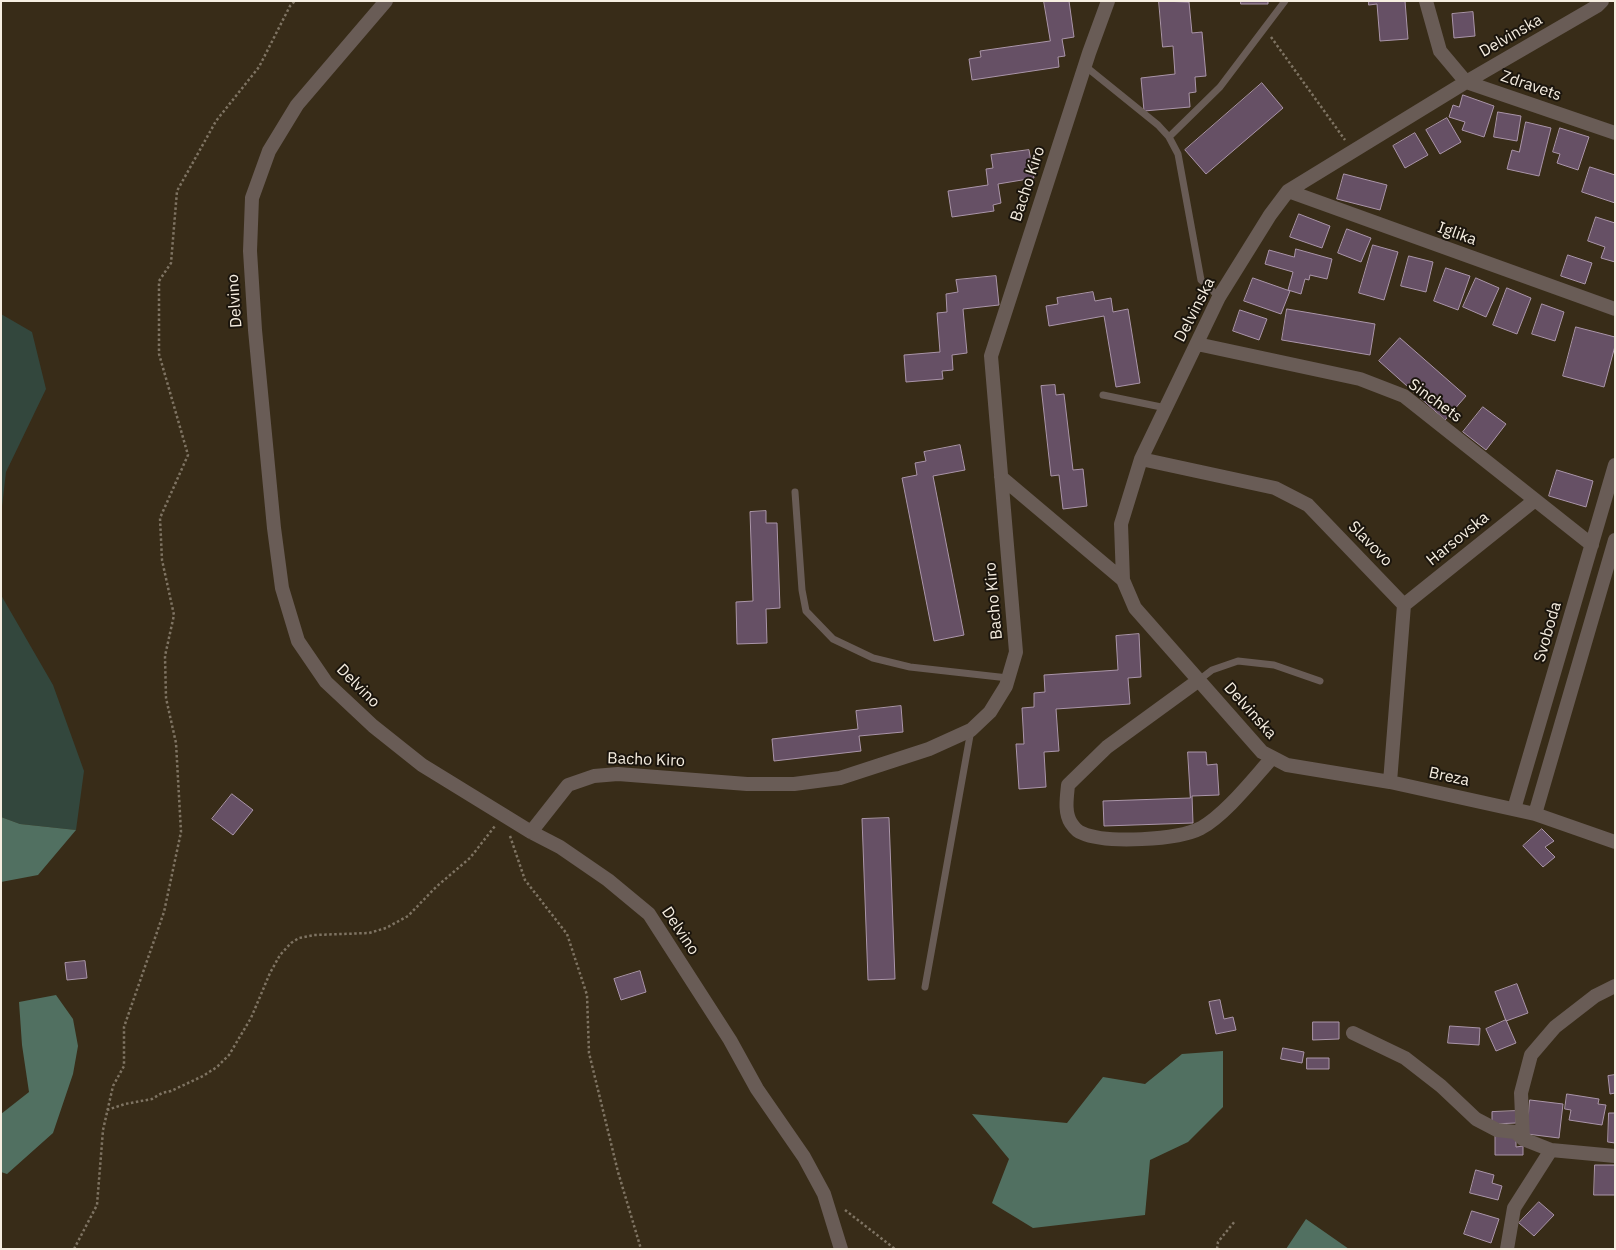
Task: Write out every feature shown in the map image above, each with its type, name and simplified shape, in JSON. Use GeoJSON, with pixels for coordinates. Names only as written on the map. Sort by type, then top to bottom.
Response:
{"type":"FeatureCollection","features":[{"type":"Feature","properties":{"kind":"street","name":"Delvino"},"geometry":{"type":"LineString","coordinates":[[386,1],[297,105],[269,151],[252,198],[250,251],[255,330],[274,528],[282,588],[298,641],[326,682],[373,726],[422,765],[531,832],[560,847],[608,880],[648,914],[725,1032],[757,1089],[804,1157],[824,1194],[841,1249]]}},
{"type":"Feature","properties":{"kind":"street","name":"Bacho Kiro"},"geometry":{"type":"LineString","coordinates":[[531,832],[568,785],[594,776],[618,774],[747,784],[794,784],[840,778],[929,749],[971,730],[990,712],[1006,686],[1016,652],[991,356],[1108,1]]}},
{"type":"Feature","properties":{"kind":"street"},"geometry":{"type":"LineString","coordinates":[[1426,1],[1440,51],[1466,82]]}},
{"type":"Feature","properties":{"kind":"street","name":"Delvinska"},"geometry":{"type":"LineString","coordinates":[[1272,758],[1262,752],[1135,608],[1123,580],[1122,524],[1141,459],[1219,297],[1270,214],[1288,191],[1466,82],[1597,6],[1602,1]]}},
{"type":"Feature","properties":{"kind":"street","name":"Zdravets"},"geometry":{"type":"LineString","coordinates":[[1466,82],[1615,133]]}},
{"type":"Feature","properties":{"kind":"street","name":"Iglika"},"geometry":{"type":"LineString","coordinates":[[1288,191],[1615,310]]}},
{"type":"Feature","properties":{"kind":"street","name":"Sinchets"},"geometry":{"type":"LineString","coordinates":[[1197,344],[1360,379],[1404,396],[1592,544]]}},
{"type":"Feature","properties":{"kind":"street","name":"Slavovo"},"geometry":{"type":"LineString","coordinates":[[1141,459],[1274,488],[1308,505],[1404,606]]}},
{"type":"Feature","properties":{"kind":"street","name":"Svoboda"},"geometry":{"type":"LineString","coordinates":[[1514,809],[1615,466]]}},
{"type":"Feature","properties":{"kind":"street"},"geometry":{"type":"LineString","coordinates":[[1001,477],[1123,580]]}},
{"type":"Feature","properties":{"kind":"street","name":"Harsovska"},"geometry":{"type":"LineString","coordinates":[[1404,606],[1535,500]]}},
{"type":"Feature","properties":{"kind":"street"},"geometry":{"type":"LineString","coordinates":[[1534,814],[1615,540]]}},
{"type":"Feature","properties":{"kind":"street"},"geometry":{"type":"LineString","coordinates":[[1390,782],[1404,606]]}},
{"type":"Feature","properties":{"kind":"street"},"geometry":{"type":"LineString","coordinates":[[1199,680],[1107,748],[1068,785],[1066,806],[1070,822],[1080,833],[1098,838],[1125,840],[1185,835],[1202,827],[1224,810],[1272,758]]}},
{"type":"Feature","properties":{"kind":"street","name":"Breza"},"geometry":{"type":"LineString","coordinates":[[1272,758],[1287,765],[1390,782],[1514,809],[1615,842]]}},
{"type":"Feature","properties":{"kind":"street"},"geometry":{"type":"LineString","coordinates":[[1523,1139],[1521,1093],[1532,1055],[1555,1027],[1595,996],[1615,986]]}},
{"type":"Feature","properties":{"kind":"street"},"geometry":{"type":"LineString","coordinates":[[1353,1033],[1405,1058],[1442,1086],[1476,1119],[1497,1130],[1515,1132],[1523,1139],[1551,1150],[1615,1156]]}},
{"type":"Feature","properties":{"kind":"street"},"geometry":{"type":"LineString","coordinates":[[1506,1249],[1514,1208],[1551,1150]]}},
{"type":"Feature","properties":{"kind":"lane"},"geometry":{"type":"LineString","coordinates":[[1169,137],[1220,87],[1286,1]]}},
{"type":"Feature","properties":{"kind":"lane"},"geometry":{"type":"LineString","coordinates":[[1085,66],[1158,125],[1169,137],[1178,154],[1201,280],[1219,297]]}},
{"type":"Feature","properties":{"kind":"lane"},"geometry":{"type":"LineString","coordinates":[[1103,394],[1166,408]]}},
{"type":"Feature","properties":{"kind":"lane"},"geometry":{"type":"LineString","coordinates":[[795,492],[802,590],[806,611],[832,639],[873,658],[910,667],[1008,678]]}},
{"type":"Feature","properties":{"kind":"lane"},"geometry":{"type":"LineString","coordinates":[[1199,680],[1212,670],[1238,661],[1274,665],[1320,681]]}},
{"type":"Feature","properties":{"kind":"lane"},"geometry":{"type":"LineString","coordinates":[[925,987],[971,730]]}},
{"type":"Feature","properties":{"kind":"path"},"geometry":{"type":"LineString","coordinates":[[74,1249],[97,1205],[103,1130],[113,1086],[124,1066],[124,1027],[164,912],[181,832],[176,743],[166,698],[165,656],[174,615],[162,560],[160,518],[188,456],[159,354],[159,281],[171,263],[177,191],[216,121],[260,67],[290,6],[295,1]]}},
{"type":"Feature","properties":{"kind":"path"},"geometry":{"type":"LineString","coordinates":[[1264,28],[1354,151]]}},
{"type":"Feature","properties":{"kind":"path"},"geometry":{"type":"LineString","coordinates":[[107,1110],[125,1104],[152,1099],[203,1076],[217,1067],[229,1055],[250,1018],[270,973],[280,955],[291,943],[299,938],[314,935],[369,933],[386,928],[408,916],[470,858],[503,815]]}},
{"type":"Feature","properties":{"kind":"path"},"geometry":{"type":"LineString","coordinates":[[503,815],[525,880],[567,934],[587,995],[589,1053],[618,1172],[641,1249]]}},
{"type":"Feature","properties":{"kind":"path"},"geometry":{"type":"LineString","coordinates":[[824,1194],[895,1249]]}},
{"type":"Feature","properties":{"kind":"path"},"geometry":{"type":"LineString","coordinates":[[1217,1249],[1218,1242],[1235,1221]]}},
{"type":"Feature","properties":{"kind":"green space"},"geometry":{"type":"Polygon","coordinates":[[[1,314],[32,332],[46,389],[6,472],[1,515],[1,314]]]}},
{"type":"Feature","properties":{"kind":"green space"},"geometry":{"type":"Polygon","coordinates":[[[1,595],[53,685],[84,771],[76,830],[20,824],[1,817],[1,595]]]}},
{"type":"Feature","properties":{"kind":"green space"},"geometry":{"type":"Polygon","coordinates":[[[1,817],[20,824],[76,830],[38,875],[1,882],[1,817]]]}},
{"type":"Feature","properties":{"kind":"green space"},"geometry":{"type":"Polygon","coordinates":[[[56,995],[73,1019],[78,1046],[73,1074],[53,1133],[7,1174],[1,1172],[1,1114],[29,1092],[22,1045],[19,1002],[56,995]]]}},
{"type":"Feature","properties":{"kind":"green space"},"geometry":{"type":"Polygon","coordinates":[[[1223,1051],[1223,1107],[1188,1142],[1150,1160],[1145,1215],[1033,1228],[992,1203],[1009,1159],[972,1114],[1067,1123],[1103,1077],[1145,1084],[1182,1054],[1223,1051]]]}},
{"type":"Feature","properties":{"kind":"green space"},"geometry":{"type":"Polygon","coordinates":[[[1306,1219],[1349,1249],[1286,1249],[1306,1219]]]}},
{"type":"Feature","properties":{"kind":"building"},"geometry":{"type":"Polygon","coordinates":[[[1044,1],[1069,1],[1074,37],[1062,39],[1065,56],[1058,57],[1059,67],[972,80],[969,59],[981,57],[980,51],[1050,41],[1044,1]]]}},
{"type":"Feature","properties":{"kind":"building"},"geometry":{"type":"Polygon","coordinates":[[[1159,1],[1189,2],[1192,33],[1202,32],[1206,76],[1195,77],[1196,92],[1189,93],[1190,107],[1144,111],[1141,78],[1175,74],[1173,46],[1163,47],[1159,1]]]}},
{"type":"Feature","properties":{"kind":"building"},"geometry":{"type":"Polygon","coordinates":[[[1241,1],[1268,1],[1268,4],[1241,4],[1241,1]]]}},
{"type":"Feature","properties":{"kind":"building"},"geometry":{"type":"Polygon","coordinates":[[[1369,1],[1405,1],[1408,39],[1380,41],[1377,4],[1369,5],[1369,1]]]}},
{"type":"Feature","properties":{"kind":"building"},"geometry":{"type":"Polygon","coordinates":[[[1473,12],[1475,36],[1454,38],[1452,14],[1473,12]]]}},
{"type":"Feature","properties":{"kind":"building"},"geometry":{"type":"Polygon","coordinates":[[[1262,83],[1283,108],[1206,174],[1185,150],[1262,83]]]}},
{"type":"Feature","properties":{"kind":"building"},"geometry":{"type":"Polygon","coordinates":[[[1463,95],[1494,106],[1484,137],[1462,130],[1465,122],[1449,117],[1453,105],[1459,107],[1463,95]]]}},
{"type":"Feature","properties":{"kind":"building"},"geometry":{"type":"Polygon","coordinates":[[[1498,112],[1521,116],[1517,141],[1494,137],[1498,112]]]}},
{"type":"Feature","properties":{"kind":"building"},"geometry":{"type":"Polygon","coordinates":[[[1447,118],[1461,142],[1440,154],[1426,130],[1447,118]]]}},
{"type":"Feature","properties":{"kind":"building"},"geometry":{"type":"Polygon","coordinates":[[[1526,122],[1551,128],[1539,176],[1507,169],[1512,150],[1519,152],[1526,122]]]}},
{"type":"Feature","properties":{"kind":"building"},"geometry":{"type":"Polygon","coordinates":[[[1560,128],[1589,137],[1578,170],[1557,163],[1560,154],[1553,152],[1560,128]]]}},
{"type":"Feature","properties":{"kind":"building"},"geometry":{"type":"Polygon","coordinates":[[[1415,133],[1428,155],[1405,168],[1393,146],[1415,133]]]}},
{"type":"Feature","properties":{"kind":"building"},"geometry":{"type":"Polygon","coordinates":[[[1029,150],[1034,178],[998,184],[1001,203],[993,205],[994,211],[952,217],[948,191],[988,185],[986,169],[993,168],[991,155],[1029,150]]]}},
{"type":"Feature","properties":{"kind":"building"},"geometry":{"type":"Polygon","coordinates":[[[1590,167],[1615,175],[1615,203],[1582,192],[1590,167]]]}},
{"type":"Feature","properties":{"kind":"building"},"geometry":{"type":"Polygon","coordinates":[[[1344,174],[1387,185],[1380,210],[1337,199],[1344,174]]]}},
{"type":"Feature","properties":{"kind":"building"},"geometry":{"type":"Polygon","coordinates":[[[1299,214],[1330,226],[1322,248],[1290,237],[1299,214]]]}},
{"type":"Feature","properties":{"kind":"building"},"geometry":{"type":"Polygon","coordinates":[[[1596,217],[1615,223],[1615,262],[1601,258],[1605,247],[1588,241],[1596,217]]]}},
{"type":"Feature","properties":{"kind":"building"},"geometry":{"type":"Polygon","coordinates":[[[1347,229],[1371,238],[1361,262],[1338,253],[1347,229]]]}},
{"type":"Feature","properties":{"kind":"building"},"geometry":{"type":"Polygon","coordinates":[[[1373,245],[1398,252],[1384,300],[1359,293],[1373,245]]]}},
{"type":"Feature","properties":{"kind":"building"},"geometry":{"type":"Polygon","coordinates":[[[1296,249],[1332,259],[1327,279],[1310,275],[1309,280],[1305,279],[1301,294],[1288,290],[1293,272],[1265,264],[1269,250],[1294,257],[1296,249]]]}},
{"type":"Feature","properties":{"kind":"building"},"geometry":{"type":"Polygon","coordinates":[[[1568,255],[1592,263],[1585,284],[1561,276],[1568,255]]]}},
{"type":"Feature","properties":{"kind":"building"},"geometry":{"type":"Polygon","coordinates":[[[1409,256],[1433,262],[1426,292],[1401,286],[1409,256]]]}},
{"type":"Feature","properties":{"kind":"building"},"geometry":{"type":"Polygon","coordinates":[[[1446,268],[1470,276],[1458,310],[1434,301],[1446,268]]]}},
{"type":"Feature","properties":{"kind":"building"},"geometry":{"type":"Polygon","coordinates":[[[996,276],[999,305],[963,309],[967,353],[952,355],[953,370],[942,371],[943,379],[906,382],[904,355],[940,352],[937,313],[947,312],[946,294],[958,292],[956,280],[996,276]]]}},
{"type":"Feature","properties":{"kind":"building"},"geometry":{"type":"Polygon","coordinates":[[[1253,278],[1290,291],[1281,314],[1244,301],[1253,278]]]}},
{"type":"Feature","properties":{"kind":"building"},"geometry":{"type":"Polygon","coordinates":[[[1476,278],[1499,288],[1486,317],[1463,307],[1476,278]]]}},
{"type":"Feature","properties":{"kind":"building"},"geometry":{"type":"Polygon","coordinates":[[[1507,288],[1531,298],[1517,334],[1493,325],[1507,288]]]}},
{"type":"Feature","properties":{"kind":"building"},"geometry":{"type":"Polygon","coordinates":[[[1093,292],[1095,301],[1111,298],[1113,312],[1128,309],[1140,383],[1116,387],[1104,316],[1049,326],[1046,306],[1058,304],[1057,298],[1093,292]]]}},
{"type":"Feature","properties":{"kind":"building"},"geometry":{"type":"Polygon","coordinates":[[[1542,304],[1564,312],[1555,341],[1532,334],[1542,304]]]}},
{"type":"Feature","properties":{"kind":"building"},"geometry":{"type":"Polygon","coordinates":[[[1287,309],[1375,324],[1370,355],[1282,340],[1287,309]]]}},
{"type":"Feature","properties":{"kind":"building"},"geometry":{"type":"Polygon","coordinates":[[[1240,310],[1267,319],[1259,340],[1233,331],[1240,310]]]}},
{"type":"Feature","properties":{"kind":"building"},"geometry":{"type":"Polygon","coordinates":[[[1576,327],[1615,337],[1615,346],[1604,387],[1563,376],[1576,327]]]}},
{"type":"Feature","properties":{"kind":"building"},"geometry":{"type":"Polygon","coordinates":[[[1400,338],[1466,396],[1445,420],[1379,361],[1400,338]]]}},
{"type":"Feature","properties":{"kind":"building"},"geometry":{"type":"Polygon","coordinates":[[[1055,385],[1056,395],[1064,394],[1073,470],[1083,469],[1087,506],[1063,509],[1059,475],[1051,476],[1041,386],[1055,385]]]}},
{"type":"Feature","properties":{"kind":"building"},"geometry":{"type":"Polygon","coordinates":[[[1483,407],[1506,424],[1486,450],[1463,432],[1483,407]]]}},
{"type":"Feature","properties":{"kind":"building"},"geometry":{"type":"Polygon","coordinates":[[[960,445],[965,470],[933,476],[964,635],[934,641],[902,478],[917,475],[915,463],[926,461],[924,452],[960,445]]]}},
{"type":"Feature","properties":{"kind":"building"},"geometry":{"type":"Polygon","coordinates":[[[1557,470],[1593,481],[1586,507],[1549,496],[1557,470]]]}},
{"type":"Feature","properties":{"kind":"building"},"geometry":{"type":"Polygon","coordinates":[[[766,511],[766,523],[777,523],[780,608],[766,609],[767,643],[737,644],[736,602],[753,601],[750,512],[766,511]]]}},
{"type":"Feature","properties":{"kind":"building"},"geometry":{"type":"Polygon","coordinates":[[[1139,634],[1141,677],[1128,678],[1130,704],[1056,709],[1059,751],[1044,752],[1046,787],[1019,789],[1016,744],[1024,744],[1022,708],[1034,707],[1034,693],[1045,692],[1044,675],[1118,670],[1116,636],[1139,634]]]}},
{"type":"Feature","properties":{"kind":"building"},"geometry":{"type":"Polygon","coordinates":[[[901,706],[903,732],[859,736],[861,751],[774,761],[772,739],[858,729],[856,711],[901,706]]]}},
{"type":"Feature","properties":{"kind":"building"},"geometry":{"type":"Polygon","coordinates":[[[1188,752],[1206,752],[1207,765],[1217,764],[1219,795],[1192,796],[1193,823],[1104,826],[1103,801],[1190,798],[1188,752]]]}},
{"type":"Feature","properties":{"kind":"building"},"geometry":{"type":"Polygon","coordinates":[[[232,794],[253,810],[233,835],[212,819],[232,794]]]}},
{"type":"Feature","properties":{"kind":"building"},"geometry":{"type":"Polygon","coordinates":[[[889,818],[895,979],[868,980],[862,819],[889,818]]]}},
{"type":"Feature","properties":{"kind":"building"},"geometry":{"type":"Polygon","coordinates":[[[1542,829],[1554,841],[1545,847],[1555,857],[1543,867],[1523,846],[1542,829]]]}},
{"type":"Feature","properties":{"kind":"building"},"geometry":{"type":"Polygon","coordinates":[[[85,961],[87,978],[67,980],[65,963],[85,961]]]}},
{"type":"Feature","properties":{"kind":"building"},"geometry":{"type":"Polygon","coordinates":[[[640,971],[646,992],[621,1000],[614,979],[640,971]]]}},
{"type":"Feature","properties":{"kind":"building"},"geometry":{"type":"Polygon","coordinates":[[[1517,984],[1528,1013],[1506,1021],[1495,992],[1517,984]]]}},
{"type":"Feature","properties":{"kind":"building"},"geometry":{"type":"Polygon","coordinates":[[[1220,1000],[1224,1019],[1233,1017],[1236,1030],[1216,1034],[1209,1002],[1220,1000]]]}},
{"type":"Feature","properties":{"kind":"building"},"geometry":{"type":"Polygon","coordinates":[[[1506,1020],[1516,1043],[1496,1051],[1486,1029],[1506,1020]]]}},
{"type":"Feature","properties":{"kind":"building"},"geometry":{"type":"Polygon","coordinates":[[[1313,1022],[1339,1022],[1339,1039],[1313,1040],[1313,1022]]]}},
{"type":"Feature","properties":{"kind":"building"},"geometry":{"type":"Polygon","coordinates":[[[1450,1026],[1480,1028],[1479,1045],[1448,1043],[1450,1026]]]}},
{"type":"Feature","properties":{"kind":"building"},"geometry":{"type":"Polygon","coordinates":[[[1283,1048],[1304,1052],[1302,1063],[1281,1059],[1283,1048]]]}},
{"type":"Feature","properties":{"kind":"building"},"geometry":{"type":"Polygon","coordinates":[[[1307,1058],[1329,1058],[1329,1069],[1307,1069],[1307,1058]]]}},
{"type":"Feature","properties":{"kind":"building"},"geometry":{"type":"Polygon","coordinates":[[[1615,1075],[1615,1093],[1610,1094],[1608,1076],[1615,1075]]]}},
{"type":"Feature","properties":{"kind":"building"},"geometry":{"type":"Polygon","coordinates":[[[1567,1094],[1599,1099],[1598,1104],[1606,1105],[1602,1125],[1569,1120],[1571,1110],[1565,1109],[1567,1094]]]}},
{"type":"Feature","properties":{"kind":"building"},"geometry":{"type":"Polygon","coordinates":[[[1530,1100],[1563,1104],[1559,1138],[1527,1134],[1530,1100]]]}},
{"type":"Feature","properties":{"kind":"building"},"geometry":{"type":"Polygon","coordinates":[[[1516,1111],[1516,1123],[1492,1124],[1492,1112],[1516,1111]]]}},
{"type":"Feature","properties":{"kind":"building"},"geometry":{"type":"Polygon","coordinates":[[[1609,1113],[1615,1113],[1615,1143],[1608,1142],[1609,1113]]]}},
{"type":"Feature","properties":{"kind":"building"},"geometry":{"type":"Polygon","coordinates":[[[1516,1135],[1516,1147],[1523,1146],[1523,1155],[1495,1155],[1495,1136],[1516,1135]]]}},
{"type":"Feature","properties":{"kind":"building"},"geometry":{"type":"Polygon","coordinates":[[[1595,1165],[1615,1165],[1615,1195],[1594,1195],[1595,1165]]]}},
{"type":"Feature","properties":{"kind":"building"},"geometry":{"type":"Polygon","coordinates":[[[1476,1170],[1494,1175],[1492,1183],[1502,1186],[1498,1200],[1470,1193],[1476,1170]]]}},
{"type":"Feature","properties":{"kind":"building"},"geometry":{"type":"Polygon","coordinates":[[[1539,1202],[1554,1215],[1534,1236],[1519,1223],[1539,1202]]]}},
{"type":"Feature","properties":{"kind":"building"},"geometry":{"type":"Polygon","coordinates":[[[1472,1211],[1499,1219],[1491,1243],[1464,1234],[1472,1211]]]}}]}
